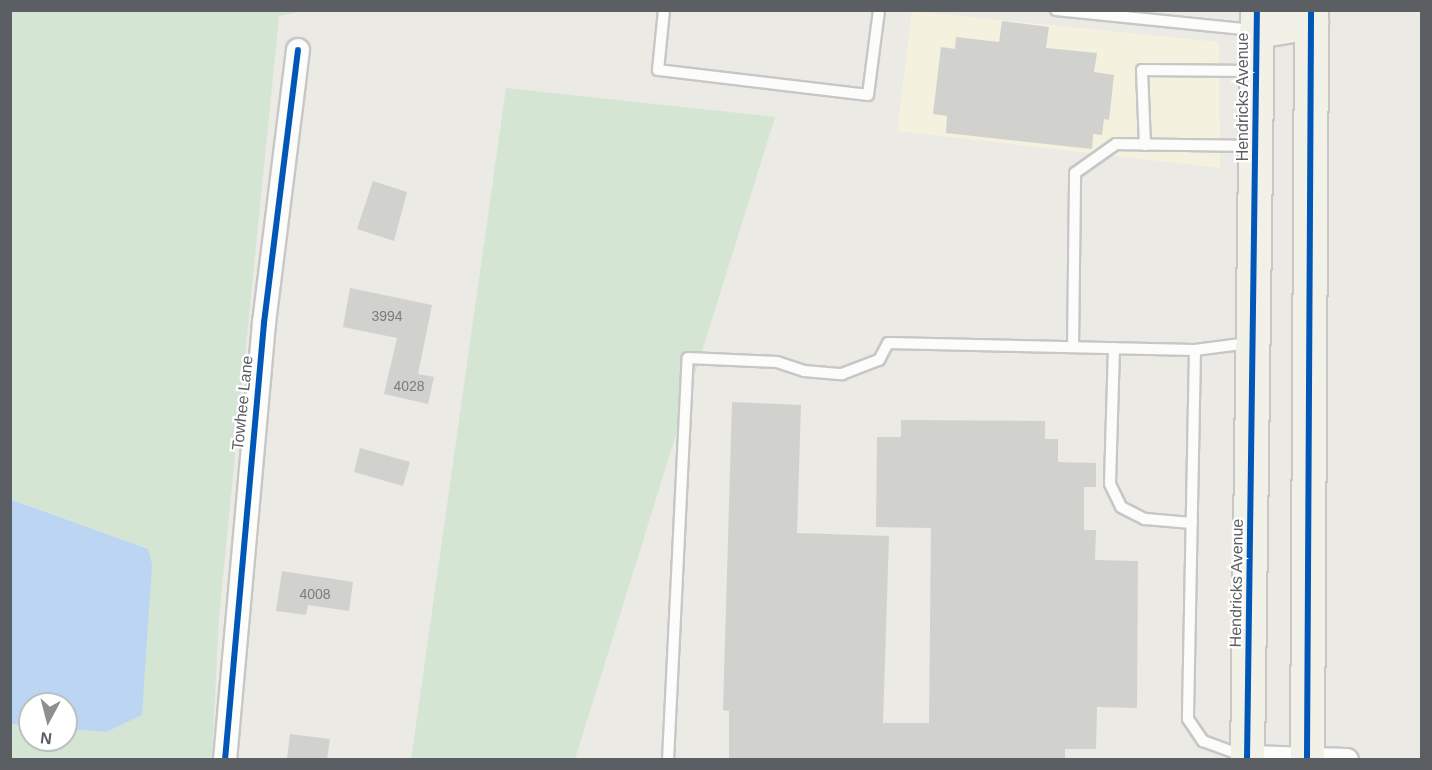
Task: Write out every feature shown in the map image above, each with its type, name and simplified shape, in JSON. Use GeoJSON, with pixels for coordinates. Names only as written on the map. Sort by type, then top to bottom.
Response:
{"type":"FeatureCollection","features":[{"type":"Feature","properties":{"kind":"main road"},"geometry":{"type":"LineString","coordinates":[[1256,21],[1311,16],[1307,757]]}},
{"type":"Feature","properties":{"kind":"main road","name":"Hendricks Avenue"},"geometry":{"type":"LineString","coordinates":[[1247,758],[1256,340],[1256,21]]}},
{"type":"Feature","properties":{"kind":"main road"},"geometry":{"type":"LineString","coordinates":[[1256,340],[1308,341]]}},
{"type":"Feature","properties":{"kind":"street","name":"Towhee Lane"},"geometry":{"type":"LineString","coordinates":[[225,759],[264,323],[298,50]]}},
{"type":"Feature","properties":{"kind":"street"},"geometry":{"type":"LineString","coordinates":[[1247,758],[1347,759]]}},
{"type":"Feature","properties":{"kind":"lane"},"geometry":{"type":"LineString","coordinates":[[664,10],[658,70],[868,95],[879,10]]}},
{"type":"Feature","properties":{"kind":"lane"},"geometry":{"type":"LineString","coordinates":[[1056,10],[1256,21]]}},
{"type":"Feature","properties":{"kind":"lane"},"geometry":{"type":"LineString","coordinates":[[1145,145],[1142,70],[1256,71]]}},
{"type":"Feature","properties":{"kind":"lane"},"geometry":{"type":"LineString","coordinates":[[1073,347],[1075,173],[1116,144],[1256,146]]}},
{"type":"Feature","properties":{"kind":"lane"},"geometry":{"type":"LineString","coordinates":[[668,759],[688,358],[777,362],[804,371],[842,374],[879,360],[888,343],[1195,350],[1256,340]]}},
{"type":"Feature","properties":{"kind":"lane"},"geometry":{"type":"LineString","coordinates":[[1114,348],[1110,484],[1121,507],[1145,519],[1191,523]]}},
{"type":"Feature","properties":{"kind":"lane"},"geometry":{"type":"LineString","coordinates":[[1195,350],[1188,719],[1203,741],[1247,758]]}},
{"type":"Feature","properties":{"kind":"shaded area"},"geometry":{"type":"Polygon","coordinates":[[[912,11],[1219,42],[1220,168],[897,131],[912,11]]]}},
{"type":"Feature","properties":{"kind":"green space"},"geometry":{"type":"Polygon","coordinates":[[[11,11],[303,11],[279,16],[219,616],[212,759],[11,759],[10,724],[18,725],[18,752],[78,752],[78,730],[106,732],[148,549],[11,499],[11,11]]]}},
{"type":"Feature","properties":{"kind":"green space"},"geometry":{"type":"Polygon","coordinates":[[[506,88],[775,117],[575,759],[411,760],[506,88]]]}},
{"type":"Feature","properties":{"kind":"water"},"geometry":{"type":"Polygon","coordinates":[[[10,499],[148,549],[152,564],[142,715],[106,732],[78,730],[78,692],[18,692],[18,725],[11,724],[10,499]]]}},
{"type":"Feature","properties":{"kind":"building"},"geometry":{"type":"Polygon","coordinates":[[[1002,21],[1049,27],[1046,48],[1097,53],[1094,72],[1114,75],[1109,120],[1104,119],[1102,135],[1093,134],[1092,149],[946,133],[947,116],[933,114],[941,47],[955,49],[956,37],[999,42],[1002,21]]]}},
{"type":"Feature","properties":{"kind":"building"},"geometry":{"type":"Polygon","coordinates":[[[373,181],[407,192],[394,241],[357,229],[373,181]]]}},
{"type":"Feature","properties":{"kind":"building"},"geometry":{"type":"Polygon","coordinates":[[[350,288],[432,305],[418,374],[434,377],[428,404],[384,394],[397,338],[343,327],[350,288]]]}},
{"type":"Feature","properties":{"kind":"building"},"geometry":{"type":"Polygon","coordinates":[[[732,402],[801,405],[797,533],[889,536],[883,723],[929,723],[931,528],[876,527],[877,437],[901,437],[901,420],[1045,421],[1045,439],[1058,439],[1058,462],[1096,463],[1096,487],[1084,487],[1084,530],[1096,530],[1095,560],[1138,561],[1137,708],[1097,707],[1096,749],[1065,749],[1065,759],[729,759],[729,711],[723,710],[732,402]]]}},
{"type":"Feature","properties":{"kind":"building"},"geometry":{"type":"Polygon","coordinates":[[[360,448],[410,462],[403,486],[354,472],[360,448]]]}},
{"type":"Feature","properties":{"kind":"building"},"geometry":{"type":"Polygon","coordinates":[[[282,571],[353,582],[349,611],[308,605],[306,615],[276,611],[282,571]]]}},
{"type":"Feature","properties":{"kind":"building"},"geometry":{"type":"Polygon","coordinates":[[[290,734],[330,739],[327,759],[287,759],[290,734]]]}},
{"type":"Feature","properties":{"kind":"cycle path"},"geometry":{"type":"LineString","coordinates":[[1247,760],[1257,10]]}},
{"type":"Feature","properties":{"kind":"cycle path"},"geometry":{"type":"LineString","coordinates":[[1307,760],[1311,10]]}},
{"type":"Feature","properties":{"kind":"cycle path"},"geometry":{"type":"LineString","coordinates":[[225,760],[264,323],[298,50]]}}]}
